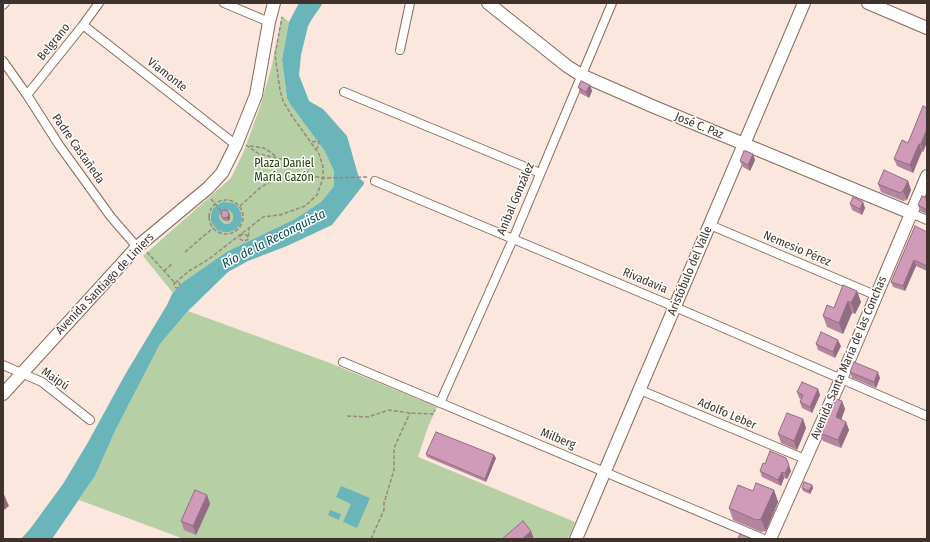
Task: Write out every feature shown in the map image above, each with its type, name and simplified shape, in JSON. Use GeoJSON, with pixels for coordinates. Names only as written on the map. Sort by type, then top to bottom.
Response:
{"type":"FeatureCollection","features":[{"type":"Feature","properties":{"kind":"street","name":"Belgrano"},"geometry":{"type":"LineString","coordinates":[[27,95],[99,3]]}},
{"type":"Feature","properties":{"kind":"street"},"geometry":{"type":"LineString","coordinates":[[224,3],[269,22]]}},
{"type":"Feature","properties":{"kind":"street"},"geometry":{"type":"LineString","coordinates":[[400,50],[410,3]]}},
{"type":"Feature","properties":{"kind":"street","name":"José C. Paz"},"geometry":{"type":"LineString","coordinates":[[488,3],[567,66],[581,75],[927,220]]}},
{"type":"Feature","properties":{"kind":"street","name":"Aníbal González"},"geometry":{"type":"LineString","coordinates":[[440,403],[513,239],[612,3]]}},
{"type":"Feature","properties":{"kind":"street","name":"Aristóbulo del Valle"},"geometry":{"type":"LineString","coordinates":[[576,539],[804,3]]}},
{"type":"Feature","properties":{"kind":"street"},"geometry":{"type":"LineString","coordinates":[[868,3],[927,28]]}},
{"type":"Feature","properties":{"kind":"street","name":"Avenida Santiago de Liniers"},"geometry":{"type":"LineString","coordinates":[[3,394],[142,249],[222,174],[242,145],[256,95],[269,22],[278,7]]}},
{"type":"Feature","properties":{"kind":"street","name":"Viamonte"},"geometry":{"type":"LineString","coordinates":[[83,25],[242,145]]}},
{"type":"Feature","properties":{"kind":"street","name":"Padre Castañeda"},"geometry":{"type":"LineString","coordinates":[[3,61],[59,144],[107,211],[142,249]]}},
{"type":"Feature","properties":{"kind":"street"},"geometry":{"type":"LineString","coordinates":[[344,92],[540,173]]}},
{"type":"Feature","properties":{"kind":"street","name":"Avenida Santa María de las Conchas"},"geometry":{"type":"LineString","coordinates":[[770,539],[927,176]]}},
{"type":"Feature","properties":{"kind":"street","name":"Rivadavia"},"geometry":{"type":"LineString","coordinates":[[375,181],[675,307],[927,416]]}},
{"type":"Feature","properties":{"kind":"street","name":"Nemesio Pérez"},"geometry":{"type":"LineString","coordinates":[[710,225],[875,295]]}},
{"type":"Feature","properties":{"kind":"street","name":"Milberg"},"geometry":{"type":"LineString","coordinates":[[343,362],[764,539]]}},
{"type":"Feature","properties":{"kind":"street","name":"Maipú"},"geometry":{"type":"LineString","coordinates":[[3,365],[42,382],[90,420]]}},
{"type":"Feature","properties":{"kind":"street","name":"Adolfo Leber"},"geometry":{"type":"LineString","coordinates":[[640,390],[805,460]]}},
{"type":"Feature","properties":{"kind":"path"},"geometry":{"type":"LineString","coordinates":[[142,249],[175,283],[189,271],[209,259],[249,229],[263,217],[280,214],[305,206],[317,195],[323,178],[322,160],[317,149],[292,116],[280,90],[274,55],[278,7]]}},
{"type":"Feature","properties":{"kind":"path"},"geometry":{"type":"LineString","coordinates":[[312,142],[319,142],[317,149]]}},
{"type":"Feature","properties":{"kind":"path"},"geometry":{"type":"LineString","coordinates":[[242,145],[264,148],[277,158]]}},
{"type":"Feature","properties":{"kind":"path"},"geometry":{"type":"LineString","coordinates":[[242,145],[259,154],[300,165],[312,176]]}},
{"type":"Feature","properties":{"kind":"path"},"geometry":{"type":"LineString","coordinates":[[239,206],[261,187],[274,180],[291,176],[312,176],[323,178],[365,176]]}},
{"type":"Feature","properties":{"kind":"path"},"geometry":{"type":"LineString","coordinates":[[208,196],[223,213]]}},
{"type":"Feature","properties":{"kind":"path"},"geometry":{"type":"LineString","coordinates":[[228,200],[239,206],[243,214],[243,219],[240,227],[234,233],[225,234],[213,228],[211,224],[210,212],[219,202],[228,200]]}},
{"type":"Feature","properties":{"kind":"path"},"geometry":{"type":"LineString","coordinates":[[185,252],[213,228]]}},
{"type":"Feature","properties":{"kind":"path"},"geometry":{"type":"LineString","coordinates":[[243,242],[247,240],[249,229]]}},
{"type":"Feature","properties":{"kind":"path"},"geometry":{"type":"LineString","coordinates":[[237,230],[241,235],[240,238],[243,242]]}},
{"type":"Feature","properties":{"kind":"path"},"geometry":{"type":"LineString","coordinates":[[241,235],[245,234],[248,237]]}},
{"type":"Feature","properties":{"kind":"path"},"geometry":{"type":"LineString","coordinates":[[235,238],[243,242]]}},
{"type":"Feature","properties":{"kind":"path"},"geometry":{"type":"LineString","coordinates":[[164,271],[173,263]]}},
{"type":"Feature","properties":{"kind":"path"},"geometry":{"type":"LineString","coordinates":[[347,416],[368,417],[389,410],[433,414],[440,403]]}},
{"type":"Feature","properties":{"kind":"path"},"geometry":{"type":"LineString","coordinates":[[371,539],[384,510],[384,503],[394,470],[394,448],[410,413]]}},
{"type":"Feature","properties":{"kind":"green space","name":"Plaza Daniel María Cazón"},"geometry":{"type":"Polygon","coordinates":[[[282,16],[289,22],[282,60],[287,98],[324,150],[334,171],[334,186],[321,202],[295,219],[228,251],[183,282],[173,293],[143,256],[231,178],[244,151],[260,107],[271,69],[282,16]]]}},
{"type":"Feature","properties":{"kind":"green space"},"geometry":{"type":"Polygon","coordinates":[[[188,311],[330,363],[437,407],[428,427],[418,457],[575,522],[568,539],[184,539],[79,500],[95,476],[115,431],[160,344],[188,311]]]}},
{"type":"Feature","properties":{"kind":"water","name":"Río de la Reconquista"},"geometry":{"type":"Polygon","coordinates":[[[299,3],[323,3],[308,26],[301,55],[299,75],[309,101],[323,109],[347,136],[359,178],[364,182],[364,184],[332,225],[287,246],[248,261],[228,272],[188,311],[160,344],[115,431],[95,476],[52,539],[21,539],[63,484],[172,294],[183,282],[228,251],[295,219],[321,202],[334,186],[334,171],[324,150],[287,98],[282,60],[289,22],[299,3]]]}},
{"type":"Feature","properties":{"kind":"water"},"geometry":{"type":"Polygon","coordinates":[[[223,202],[233,203],[238,207],[242,219],[240,225],[235,230],[223,232],[217,230],[211,222],[213,209],[223,202]],[[229,210],[223,211],[219,215],[220,220],[224,224],[229,224],[233,220],[233,214],[229,210]]]}},
{"type":"Feature","properties":{"kind":"water"},"geometry":{"type":"Polygon","coordinates":[[[341,486],[370,498],[357,528],[343,522],[351,504],[336,497],[341,486]]]}},
{"type":"Feature","properties":{"kind":"water"},"geometry":{"type":"Polygon","coordinates":[[[330,510],[341,514],[339,520],[328,515],[330,510]]]}},
{"type":"Feature","properties":{"kind":"building"},"geometry":{"type":"Polygon","coordinates":[[[581,81],[590,85],[586,92],[578,87],[581,81]]]}},
{"type":"Feature","properties":{"kind":"building"},"geometry":{"type":"Polygon","coordinates":[[[923,106],[927,108],[927,129],[910,165],[894,159],[902,140],[908,143],[923,106]]]}},
{"type":"Feature","properties":{"kind":"building"},"geometry":{"type":"Polygon","coordinates":[[[744,151],[753,154],[748,165],[740,161],[744,151]]]}},
{"type":"Feature","properties":{"kind":"building"},"geometry":{"type":"Polygon","coordinates":[[[884,170],[908,181],[903,191],[900,193],[878,184],[884,170]]]}},
{"type":"Feature","properties":{"kind":"building"},"geometry":{"type":"Polygon","coordinates":[[[922,196],[927,198],[927,210],[918,205],[922,196]]]}},
{"type":"Feature","properties":{"kind":"building"},"geometry":{"type":"Polygon","coordinates":[[[853,197],[863,202],[860,209],[850,204],[853,197]]]}},
{"type":"Feature","properties":{"kind":"building"},"geometry":{"type":"Polygon","coordinates":[[[225,210],[228,211],[228,217],[225,218],[222,217],[221,214],[222,211],[225,210]]]}},
{"type":"Feature","properties":{"kind":"building"},"geometry":{"type":"Polygon","coordinates":[[[915,226],[927,232],[927,266],[914,260],[903,286],[891,282],[915,226]]]}},
{"type":"Feature","properties":{"kind":"building"},"geometry":{"type":"Polygon","coordinates":[[[843,285],[857,291],[851,303],[848,301],[839,323],[823,316],[827,305],[834,308],[843,285]]]}},
{"type":"Feature","properties":{"kind":"building"},"geometry":{"type":"Polygon","coordinates":[[[821,332],[838,340],[833,352],[816,344],[821,332]]]}},
{"type":"Feature","properties":{"kind":"building"},"geometry":{"type":"Polygon","coordinates":[[[854,362],[878,372],[874,382],[850,372],[854,362]]]}},
{"type":"Feature","properties":{"kind":"building"},"geometry":{"type":"Polygon","coordinates":[[[802,382],[818,389],[810,407],[800,402],[803,395],[797,392],[802,382]]]}},
{"type":"Feature","properties":{"kind":"building"},"geometry":{"type":"Polygon","coordinates":[[[834,398],[842,401],[836,417],[846,422],[838,440],[820,433],[834,398]]]}},
{"type":"Feature","properties":{"kind":"building"},"geometry":{"type":"Polygon","coordinates":[[[787,413],[803,419],[794,441],[778,434],[787,413]]]}},
{"type":"Feature","properties":{"kind":"building"},"geometry":{"type":"Polygon","coordinates":[[[436,432],[494,455],[485,479],[426,454],[436,432]]]}},
{"type":"Feature","properties":{"kind":"building"},"geometry":{"type":"Polygon","coordinates":[[[770,451],[786,458],[789,465],[785,473],[782,472],[778,480],[760,471],[763,463],[765,464],[770,451]]]}},
{"type":"Feature","properties":{"kind":"building"},"geometry":{"type":"Polygon","coordinates":[[[804,482],[812,485],[809,491],[802,488],[804,482]]]}},
{"type":"Feature","properties":{"kind":"building"},"geometry":{"type":"Polygon","coordinates":[[[756,483],[774,490],[761,519],[756,520],[729,508],[738,485],[753,491],[756,483]]]}},
{"type":"Feature","properties":{"kind":"building"},"geometry":{"type":"Polygon","coordinates":[[[195,490],[207,495],[193,526],[181,521],[195,490]]]}},
{"type":"Feature","properties":{"kind":"building"},"geometry":{"type":"Polygon","coordinates":[[[523,521],[531,531],[522,539],[502,539],[523,521]]]}},
{"type":"Feature","properties":{"kind":"building"},"geometry":{"type":"Polygon","coordinates":[[[740,534],[752,539],[738,539],[740,534]]]}}]}
